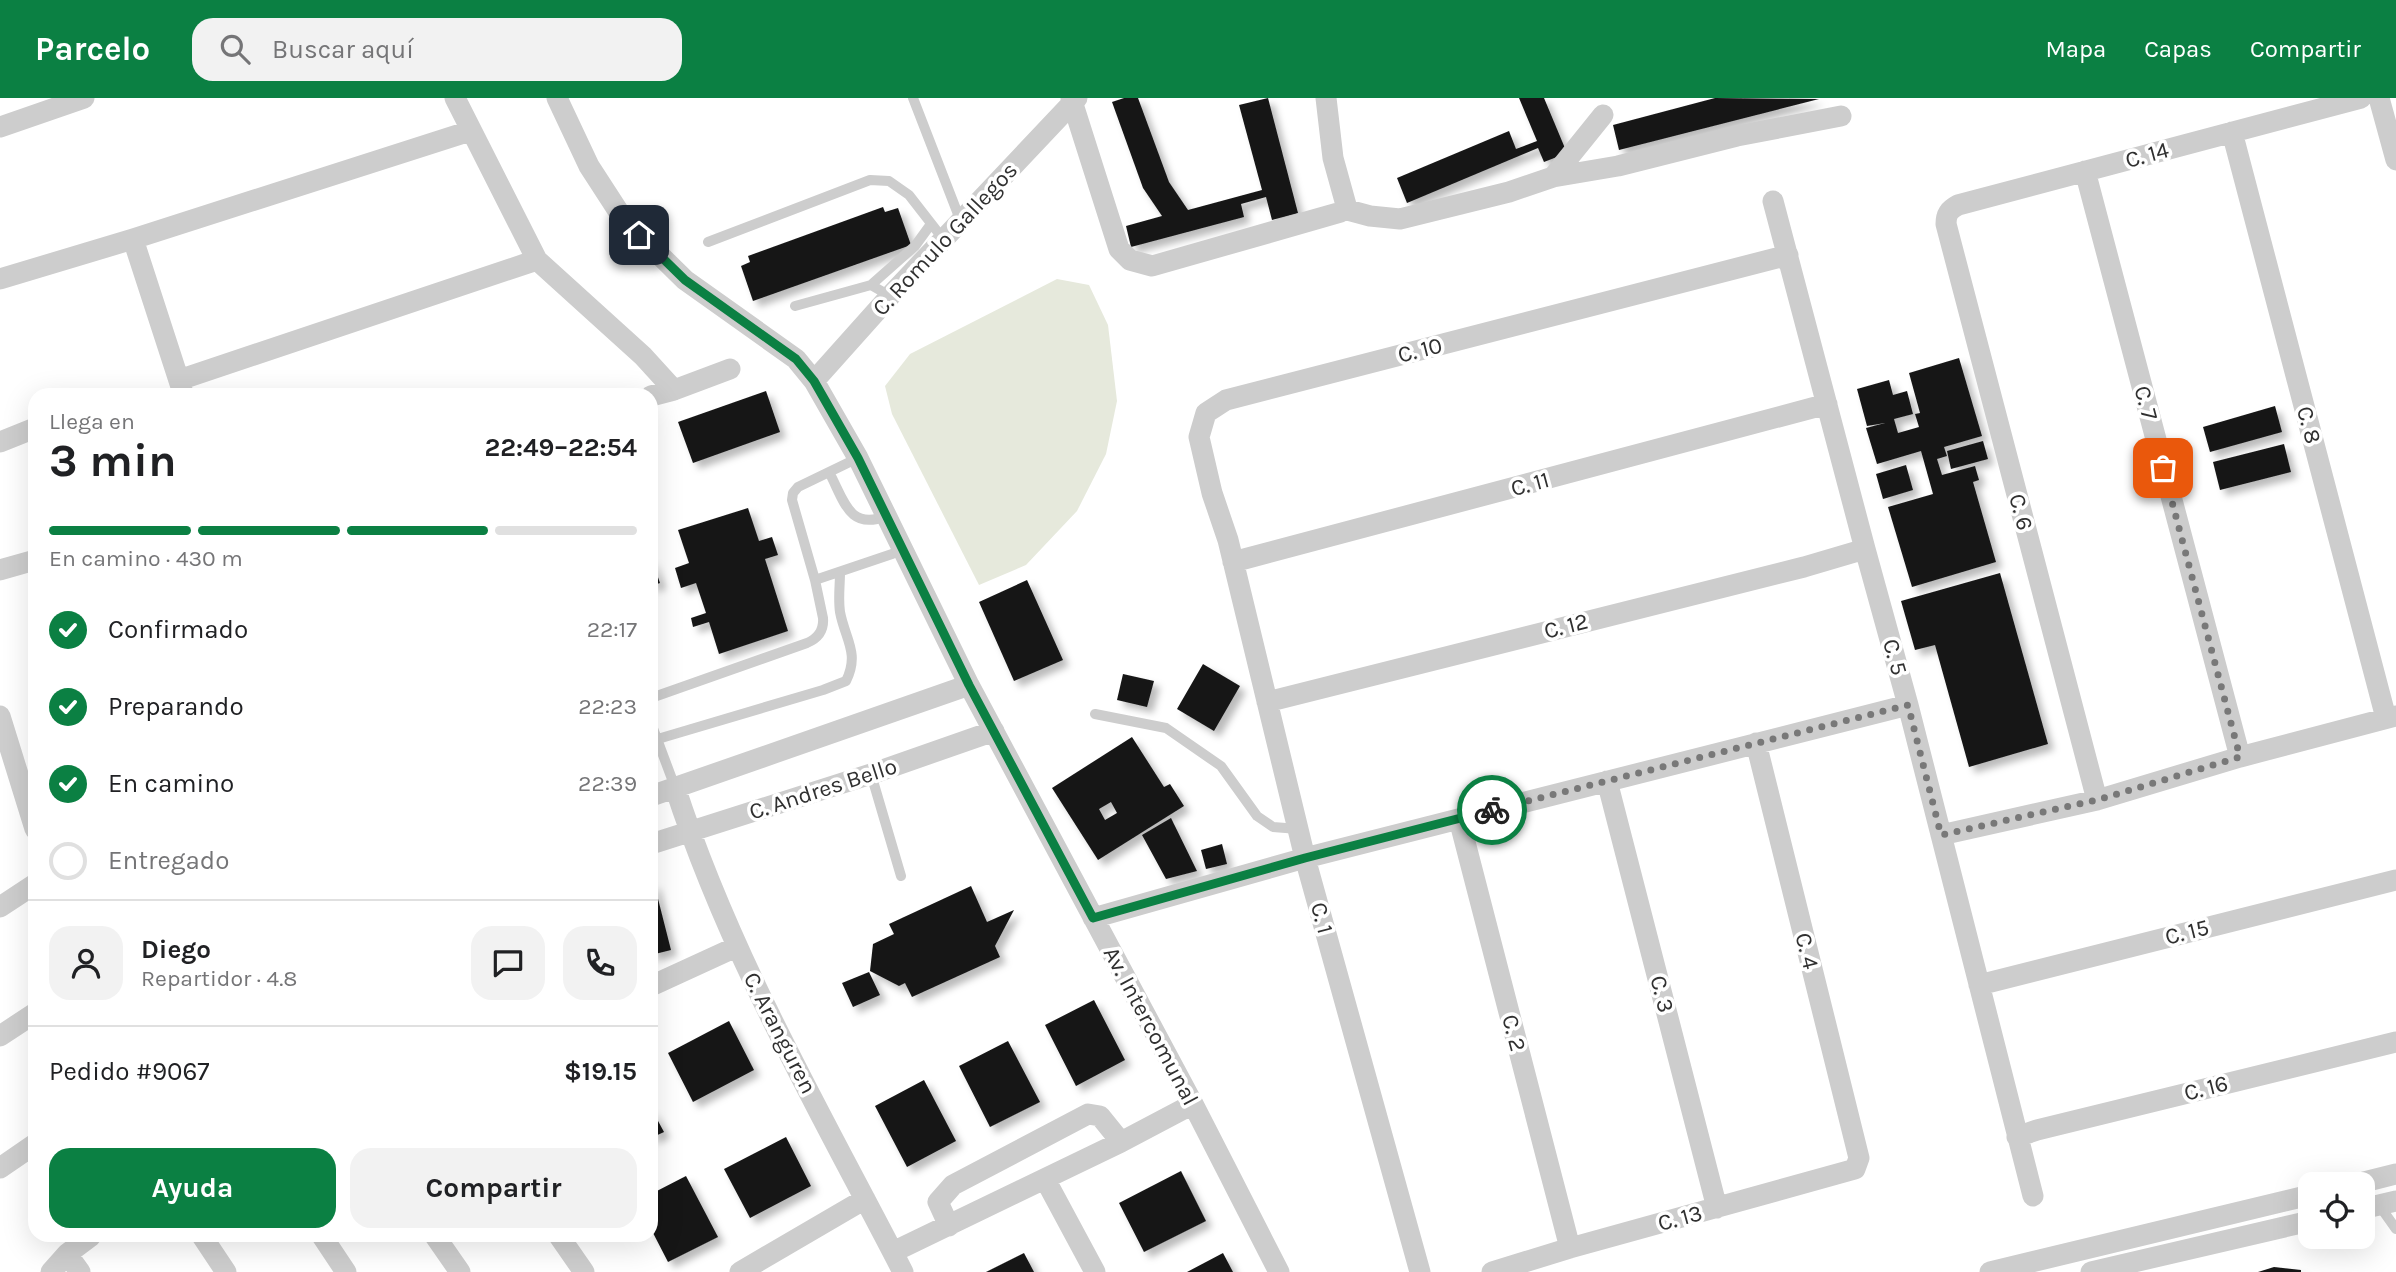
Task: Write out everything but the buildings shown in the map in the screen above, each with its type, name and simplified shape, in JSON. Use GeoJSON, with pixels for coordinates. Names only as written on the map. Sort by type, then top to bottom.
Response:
{"type":"FeatureCollection","features":[{"type":"Feature","properties":{"kind":"street"},"geometry":{"type":"LineString","coordinates":[[0,127],[84,98]]}},
{"type":"Feature","properties":{"kind":"street"},"geometry":{"type":"LineString","coordinates":[[455,98],[537,260],[643,356],[674,390]]}},
{"type":"Feature","properties":{"kind":"street","name":"Av. Intercomunal"},"geometry":{"type":"LineString","coordinates":[[557,98],[589,166],[624,220],[685,280],[796,359],[814,381],[858,458],[969,685],[1193,1104],[1279,1272]]}},
{"type":"Feature","properties":{"kind":"street"},"geometry":{"type":"LineString","coordinates":[[1074,100],[1119,249],[1130,260],[1152,266],[1344,209],[1346,205],[1333,158],[1326,98]]}},
{"type":"Feature","properties":{"kind":"street","name":"C. 14"},"geometry":{"type":"LineString","coordinates":[[1946,224],[1948,213],[1958,205],[2361,98]]}},
{"type":"Feature","properties":{"kind":"street"},"geometry":{"type":"LineString","coordinates":[[2379,98],[2396,160]]}},
{"type":"Feature","properties":{"kind":"street","name":"C. Romulo Gallegos"},"geometry":{"type":"LineString","coordinates":[[814,381],[890,296],[938,232],[961,222],[1074,100]]}},
{"type":"Feature","properties":{"kind":"street"},"geometry":{"type":"LineString","coordinates":[[1553,177],[1603,115]]}},
{"type":"Feature","properties":{"kind":"street"},"geometry":{"type":"LineString","coordinates":[[1344,209],[1370,216],[1400,219],[1508,192],[1553,177],[1618,166],[1737,136],[1841,116]]}},
{"type":"Feature","properties":{"kind":"street"},"geometry":{"type":"LineString","coordinates":[[0,279],[470,131]]}},
{"type":"Feature","properties":{"kind":"street","name":"C. 8"},"geometry":{"type":"LineString","coordinates":[[2232,132],[2391,717]]}},
{"type":"Feature","properties":{"kind":"street","name":"C. 7"},"geometry":{"type":"LineString","coordinates":[[2085,171],[2240,757]]}},
{"type":"Feature","properties":{"kind":"street","name":"C. 5"},"geometry":{"type":"LineString","coordinates":[[1773,201],[1908,705],[2033,1196]]}},
{"type":"Feature","properties":{"kind":"street","name":"C. 6"},"geometry":{"type":"LineString","coordinates":[[1946,224],[2097,800]]}},
{"type":"Feature","properties":{"kind":"street"},"geometry":{"type":"LineString","coordinates":[[133,239],[182,388],[537,260]]}},
{"type":"Feature","properties":{"kind":"street","name":"C. 10"},"geometry":{"type":"LineString","coordinates":[[1233,562],[1212,493],[1199,437],[1206,413],[1226,400],[1788,255]]}},
{"type":"Feature","properties":{"kind":"street"},"geometry":{"type":"LineString","coordinates":[[658,394],[730,369]]}},
{"type":"Feature","properties":{"kind":"street","name":"C. 11"},"geometry":{"type":"LineString","coordinates":[[1233,562],[1827,404]]}},
{"type":"Feature","properties":{"kind":"street"},"geometry":{"type":"LineString","coordinates":[[0,442],[28,431]]}},
{"type":"Feature","properties":{"kind":"street","name":"C. 12"},"geometry":{"type":"LineString","coordinates":[[1267,702],[1804,567],[1865,549]]}},
{"type":"Feature","properties":{"kind":"street"},"geometry":{"type":"LineString","coordinates":[[0,570],[28,562]]}},
{"type":"Feature","properties":{"kind":"street","name":"C. 1"},"geometry":{"type":"LineString","coordinates":[[1233,562],[1305,858],[1420,1272]]}},
{"type":"Feature","properties":{"kind":"street"},"geometry":{"type":"LineString","coordinates":[[658,793],[969,685]]}},
{"type":"Feature","properties":{"kind":"street"},"geometry":{"type":"LineString","coordinates":[[1093,918],[1305,858],[1908,705]]}},
{"type":"Feature","properties":{"kind":"street"},"geometry":{"type":"LineString","coordinates":[[0,716],[28,806]]}},
{"type":"Feature","properties":{"kind":"street"},"geometry":{"type":"LineString","coordinates":[[1941,835],[2097,800],[2240,757],[2391,717]]}},
{"type":"Feature","properties":{"kind":"street","name":"C. Andres Bello"},"geometry":{"type":"LineString","coordinates":[[658,842],[871,774],[994,731]]}},
{"type":"Feature","properties":{"kind":"street","name":"C. 4"},"geometry":{"type":"LineString","coordinates":[[1756,743],[1859,1158]]}},
{"type":"Feature","properties":{"kind":"street","name":"C. 3"},"geometry":{"type":"LineString","coordinates":[[1607,781],[1717,1208]]}},
{"type":"Feature","properties":{"kind":"street","name":"C. Aranguren"},"geometry":{"type":"LineString","coordinates":[[674,787],[736,947],[902,1272]]}},
{"type":"Feature","properties":{"kind":"street","name":"C. 2"},"geometry":{"type":"LineString","coordinates":[[1459,819],[1570,1248]]}},
{"type":"Feature","properties":{"kind":"street","name":"C. 15"},"geometry":{"type":"LineString","coordinates":[[1979,985],[2396,880]]}},
{"type":"Feature","properties":{"kind":"street"},"geometry":{"type":"LineString","coordinates":[[0,907],[28,889]]}},
{"type":"Feature","properties":{"kind":"street"},"geometry":{"type":"LineString","coordinates":[[658,983],[736,947]]}},
{"type":"Feature","properties":{"kind":"street"},"geometry":{"type":"LineString","coordinates":[[0,1036],[28,1018]]}},
{"type":"Feature","properties":{"kind":"street","name":"C. 16"},"geometry":{"type":"LineString","coordinates":[[2017,1137],[2396,1042]]}},
{"type":"Feature","properties":{"kind":"street"},"geometry":{"type":"LineString","coordinates":[[892,1252],[1121,1142],[1193,1104]]}},
{"type":"Feature","properties":{"kind":"street"},"geometry":{"type":"LineString","coordinates":[[949,1226],[938,1202],[953,1185],[1088,1114],[1100,1116],[1121,1142]]}},
{"type":"Feature","properties":{"kind":"street"},"geometry":{"type":"LineString","coordinates":[[0,1168],[28,1149]]}},
{"type":"Feature","properties":{"kind":"street","name":"C. 13"},"geometry":{"type":"LineString","coordinates":[[1492,1272],[1855,1169],[1859,1158]]}},
{"type":"Feature","properties":{"kind":"street"},"geometry":{"type":"LineString","coordinates":[[2375,1179],[2396,1174]]}},
{"type":"Feature","properties":{"kind":"street"},"geometry":{"type":"LineString","coordinates":[[1045,1179],[1095,1272]]}},
{"type":"Feature","properties":{"kind":"street"},"geometry":{"type":"LineString","coordinates":[[1990,1272],[2041,1265],[2298,1198]]}},
{"type":"Feature","properties":{"kind":"street"},"geometry":{"type":"LineString","coordinates":[[744,1271],[865,1199]]}},
{"type":"Feature","properties":{"kind":"street"},"geometry":{"type":"LineString","coordinates":[[2091,1272],[2298,1224]]}},
{"type":"Feature","properties":{"kind":"street"},"geometry":{"type":"LineString","coordinates":[[51,1272],[66,1254],[83,1242]]}},
{"type":"Feature","properties":{"kind":"street"},"geometry":{"type":"LineString","coordinates":[[206,1242],[226,1272]]}},
{"type":"Feature","properties":{"kind":"street"},"geometry":{"type":"LineString","coordinates":[[327,1242],[346,1272]]}},
{"type":"Feature","properties":{"kind":"street"},"geometry":{"type":"LineString","coordinates":[[439,1242],[460,1272]]}},
{"type":"Feature","properties":{"kind":"street"},"geometry":{"type":"LineString","coordinates":[[563,1242],[584,1272]]}},
{"type":"Feature","properties":{"kind":"street"},"geometry":{"type":"LineString","coordinates":[[66,1254],[80,1272]]}},
{"type":"Feature","properties":{"kind":"lane"},"geometry":{"type":"LineString","coordinates":[[913,98],[961,222]]}},
{"type":"Feature","properties":{"kind":"lane"},"geometry":{"type":"LineString","coordinates":[[708,242],[870,180],[889,181],[909,195],[938,232],[915,246],[871,285],[794,306]]}},
{"type":"Feature","properties":{"kind":"lane"},"geometry":{"type":"LineString","coordinates":[[871,285],[890,296]]}},
{"type":"Feature","properties":{"kind":"lane"},"geometry":{"type":"LineString","coordinates":[[658,695],[818,636],[824,624],[815,580],[792,500],[793,493],[798,487],[858,458]]}},
{"type":"Feature","properties":{"kind":"lane"},"geometry":{"type":"LineString","coordinates":[[829,472],[855,518],[866,522],[886,516]]}},
{"type":"Feature","properties":{"kind":"lane"},"geometry":{"type":"LineString","coordinates":[[815,580],[902,549]]}},
{"type":"Feature","properties":{"kind":"lane"},"geometry":{"type":"LineString","coordinates":[[658,740],[823,691],[846,681],[854,656],[840,610],[840,573]]}},
{"type":"Feature","properties":{"kind":"lane"},"geometry":{"type":"LineString","coordinates":[[1096,715],[1166,728],[1222,766],[1257,816],[1273,827],[1298,829]]}},
{"type":"Feature","properties":{"kind":"lane"},"geometry":{"type":"LineString","coordinates":[[658,752],[674,787]]}},
{"type":"Feature","properties":{"kind":"lane"},"geometry":{"type":"LineString","coordinates":[[871,774],[901,876]]}},
{"type":"Feature","properties":{"kind":"lane"},"geometry":{"type":"LineString","coordinates":[[2379,1205],[2396,1229]]}},
{"type":"Feature","properties":{"kind":"shaded area"},"geometry":{"type":"Polygon","coordinates":[[[1057,279],[1089,285],[1108,325],[1117,401],[1106,454],[1077,511],[1026,565],[979,585],[892,414],[885,386],[910,354],[1057,279]]]}},
{"type":"Feature","properties":{"kind":"way so far"},"geometry":{"type":"LineString","coordinates":[[1492,810],[1908,705],[1941,835],[2097,800],[2240,757],[2163,468]]}},
{"type":"Feature","properties":{"kind":"route"},"geometry":{"type":"LineString","coordinates":[[639,235],[685,280],[796,359],[814,381],[858,458],[969,685],[1093,918],[1305,858],[1492,810]]}}]}
